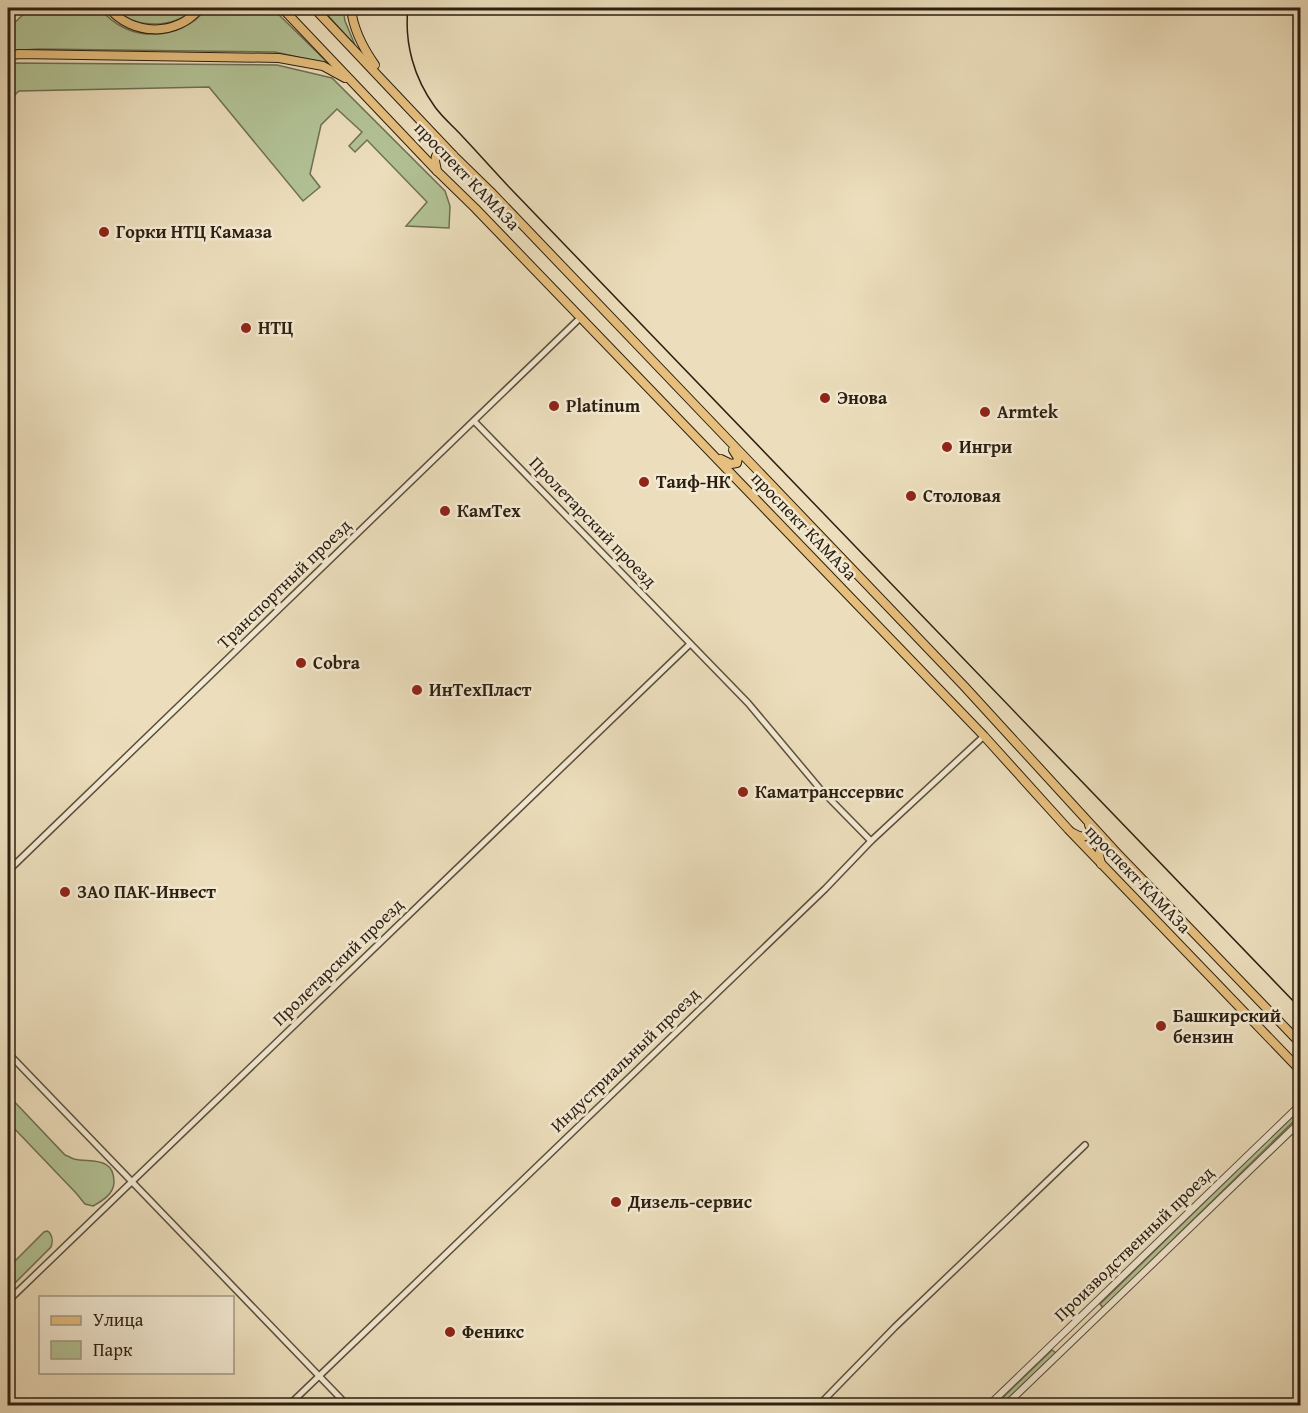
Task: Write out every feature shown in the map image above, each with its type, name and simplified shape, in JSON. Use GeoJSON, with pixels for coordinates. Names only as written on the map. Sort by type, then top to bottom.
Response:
{"type":"FeatureCollection","features":[{"type":"Feature","properties":{"kind":"main road"},"geometry":{"type":"LineString","coordinates":[[8,16],[16,8]]}},
{"type":"Feature","properties":{"kind":"main road"},"geometry":{"type":"LineString","coordinates":[[109,8],[117,17],[137,27],[160,30],[181,23],[200,8]]}},
{"type":"Feature","properties":{"kind":"main road","name":"проспект КАМАЗа"},"geometry":{"type":"LineString","coordinates":[[282,8],[984,736],[1068,830],[1300,1070]]}},
{"type":"Feature","properties":{"kind":"main road","name":"проспект КАМАЗа"},"geometry":{"type":"LineString","coordinates":[[314,8],[964,686],[1116,852],[1300,1043]]}},
{"type":"Feature","properties":{"kind":"main road"},"geometry":{"type":"LineString","coordinates":[[351,8],[352,20],[366,52],[389,86]]}},
{"type":"Feature","properties":{"kind":"main road"},"geometry":{"type":"LineString","coordinates":[[8,57],[18,54],[279,58],[323,66],[343,76],[366,96]]}},
{"type":"Feature","properties":{"kind":"main road"},"geometry":{"type":"LineString","coordinates":[[437,171],[436,156],[453,155]]}},
{"type":"Feature","properties":{"kind":"main road"},"geometry":{"type":"LineString","coordinates":[[710,452],[731,464],[737,463],[738,458],[727,439]]}},
{"type":"Feature","properties":{"kind":"main road"},"geometry":{"type":"LineString","coordinates":[[1068,830],[1079,836],[1087,836],[1091,834],[1088,822]]}},
{"type":"Feature","properties":{"kind":"main road"},"geometry":{"type":"LineString","coordinates":[[1101,864],[1100,851],[1116,852]]}},
{"type":"Feature","properties":{"kind":"street","name":"Транспортный проезд"},"geometry":{"type":"LineString","coordinates":[[8,871],[580,318]]}},
{"type":"Feature","properties":{"kind":"street","name":"Пролетарский проезд"},"geometry":{"type":"LineString","coordinates":[[474,421],[748,703],[821,790],[871,841]]}},
{"type":"Feature","properties":{"kind":"street","name":"Пролетарский проезд"},"geometry":{"type":"LineString","coordinates":[[8,1301],[690,644]]}},
{"type":"Feature","properties":{"kind":"street","name":"Индустриальный проезд"},"geometry":{"type":"LineString","coordinates":[[288,1406],[825,889],[871,841],[984,736]]}},
{"type":"Feature","properties":{"kind":"street"},"geometry":{"type":"LineString","coordinates":[[8,1053],[348,1406]]}},
{"type":"Feature","properties":{"kind":"street","name":"Производственный проезд"},"geometry":{"type":"LineString","coordinates":[[988,1406],[1300,1104]]}},
{"type":"Feature","properties":{"kind":"street","name":"Производственный проезд"},"geometry":{"type":"LineString","coordinates":[[1005,1406],[1300,1122]]}},
{"type":"Feature","properties":{"kind":"street"},"geometry":{"type":"LineString","coordinates":[[818,1406],[895,1327],[1084,1145]]}},
{"type":"Feature","properties":{"kind":"street"},"geometry":{"type":"LineString","coordinates":[[1071,1326],[1080,1334]]}},
{"type":"Feature","properties":{"kind":"green space"},"geometry":{"type":"Polygon","coordinates":[[[30,8],[100,8],[111,20],[124,28],[139,33],[154,34],[183,27],[207,8],[272,8],[329,64],[275,52],[38,49],[8,51],[8,29],[30,8]]]}},
{"type":"Feature","properties":{"kind":"green space"},"geometry":{"type":"Polygon","coordinates":[[[114,8],[193,8],[179,19],[151,24],[133,21],[114,8]]]}},
{"type":"Feature","properties":{"kind":"green space"},"geometry":{"type":"Polygon","coordinates":[[[321,8],[343,8],[345,21],[355,45],[321,8]]]}},
{"type":"Feature","properties":{"kind":"green space"},"geometry":{"type":"Polygon","coordinates":[[[8,63],[277,65],[332,78],[445,191],[450,206],[449,228],[406,226],[427,202],[367,140],[355,152],[349,146],[362,132],[337,109],[321,125],[310,174],[320,187],[303,201],[209,87],[19,91],[8,101],[8,63]]]}},
{"type":"Feature","properties":{"kind":"green space"},"geometry":{"type":"Polygon","coordinates":[[[8,1095],[65,1155],[74,1159],[100,1162],[110,1168],[114,1182],[107,1197],[93,1206],[85,1204],[8,1122],[8,1095]]]}},
{"type":"Feature","properties":{"kind":"green space"},"geometry":{"type":"Polygon","coordinates":[[[1300,1109],[1300,1115],[1103,1308],[1100,1304],[1300,1109]]]}},
{"type":"Feature","properties":{"kind":"green space"},"geometry":{"type":"Polygon","coordinates":[[[47,1231],[52,1237],[51,1247],[8,1290],[8,1268],[47,1231]]]}},
{"type":"Feature","properties":{"kind":"green space"},"geometry":{"type":"Polygon","coordinates":[[[1052,1350],[1056,1353],[1001,1405],[994,1406],[1052,1350]]]}},
{"type":"Feature","properties":{"kind":"tram line"},"geometry":{"type":"LineString","coordinates":[[408,8],[407,21],[412,60],[421,84],[441,115],[1300,1008]]}},
{"type":"Feature","properties":{"kind":"place","name":"Горки НТЦ Камаза"},"geometry":{"type":"Point","coordinates":[104,232]}},
{"type":"Feature","properties":{"kind":"place","name":"НТЦ"},"geometry":{"type":"Point","coordinates":[246,328]}},
{"type":"Feature","properties":{"kind":"place","name":"Энова"},"geometry":{"type":"Point","coordinates":[825,398]}},
{"type":"Feature","properties":{"kind":"place","name":"Platinum"},"geometry":{"type":"Point","coordinates":[554,406]}},
{"type":"Feature","properties":{"kind":"place","name":"Armtek"},"geometry":{"type":"Point","coordinates":[985,412]}},
{"type":"Feature","properties":{"kind":"place","name":"Ингри"},"geometry":{"type":"Point","coordinates":[947,447]}},
{"type":"Feature","properties":{"kind":"place","name":"Таиф-НК"},"geometry":{"type":"Point","coordinates":[644,482]}},
{"type":"Feature","properties":{"kind":"place","name":"Столовая"},"geometry":{"type":"Point","coordinates":[911,496]}},
{"type":"Feature","properties":{"kind":"place","name":"КамТех"},"geometry":{"type":"Point","coordinates":[445,511]}},
{"type":"Feature","properties":{"kind":"place","name":"Cobra"},"geometry":{"type":"Point","coordinates":[301,663]}},
{"type":"Feature","properties":{"kind":"place","name":"ИнТехПласт"},"geometry":{"type":"Point","coordinates":[417,690]}},
{"type":"Feature","properties":{"kind":"place","name":"Каматранссервис"},"geometry":{"type":"Point","coordinates":[743,792]}},
{"type":"Feature","properties":{"kind":"place","name":"ЗАО ПАК-Инвест"},"geometry":{"type":"Point","coordinates":[65,892]}},
{"type":"Feature","properties":{"kind":"place","name":"Башкирский бензин"},"geometry":{"type":"Point","coordinates":[1161,1026]}},
{"type":"Feature","properties":{"kind":"place","name":"Дизель-сервис"},"geometry":{"type":"Point","coordinates":[616,1202]}},
{"type":"Feature","properties":{"kind":"place","name":"Феникс"},"geometry":{"type":"Point","coordinates":[450,1332]}}]}
